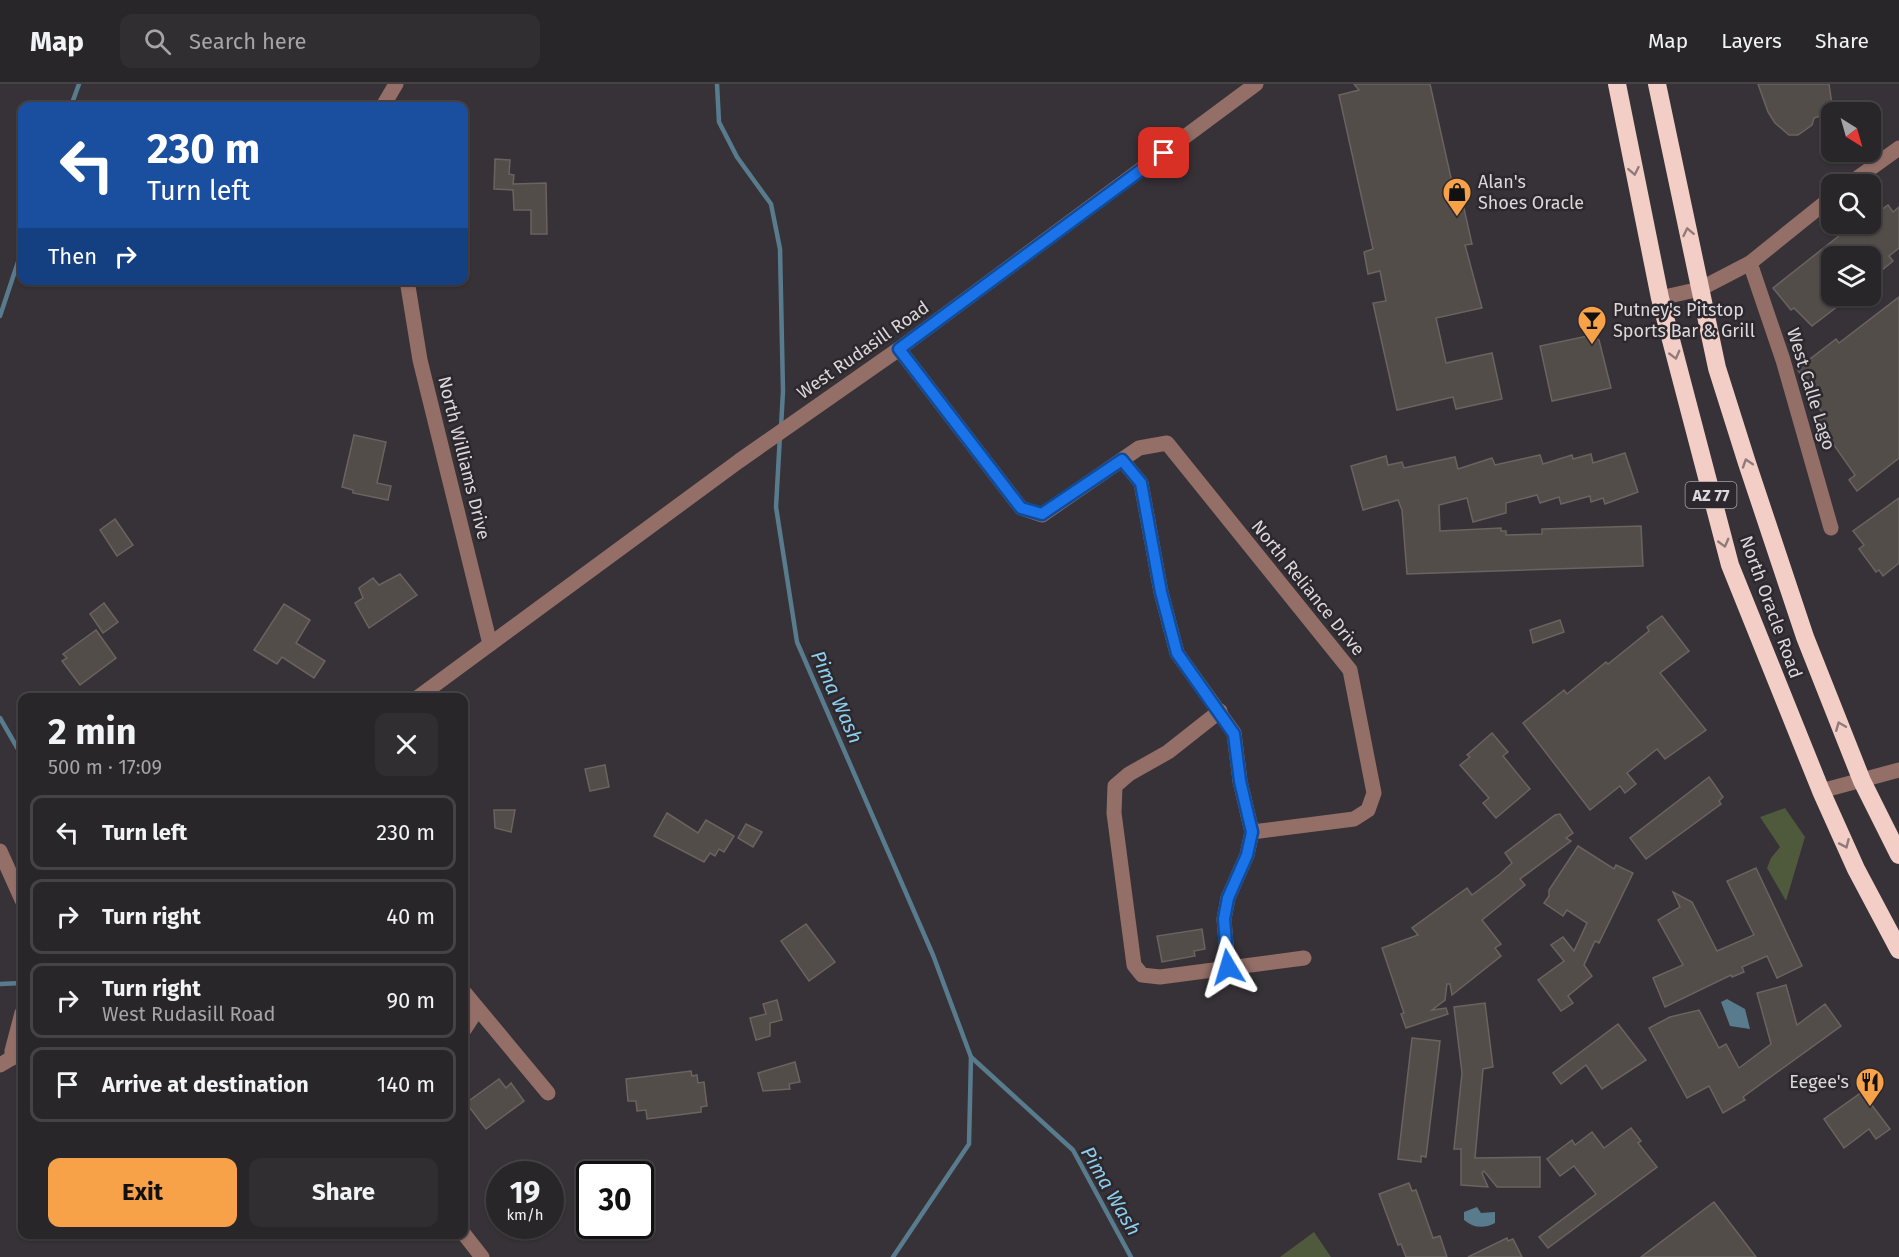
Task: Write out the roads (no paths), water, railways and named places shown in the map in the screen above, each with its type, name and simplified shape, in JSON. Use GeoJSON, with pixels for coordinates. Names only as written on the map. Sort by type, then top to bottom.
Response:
{"type":"FeatureCollection","features":[{"type":"Feature","properties":{"kind":"highway","name":"North Oracle Road"},"geometry":{"type":"LineString","coordinates":[[1617,84],[1660,298],[1730,565],[1821,791],[1856,869],[1899,950]]}},
{"type":"Feature","properties":{"kind":"highway","name":"North Oracle Road"},"geometry":{"type":"LineString","coordinates":[[1657,84],[1717,368],[1805,637],[1862,781],[1899,855]]}},
{"type":"Feature","properties":{"kind":"street"},"geometry":{"type":"LineString","coordinates":[[385,102],[396,84]]}},
{"type":"Feature","properties":{"kind":"street","name":"West Rudasill Road"},"geometry":{"type":"LineString","coordinates":[[424,693],[739,461],[899,349],[1256,84]]}},
{"type":"Feature","properties":{"kind":"street"},"geometry":{"type":"LineString","coordinates":[[1863,174],[1899,148]]}},
{"type":"Feature","properties":{"kind":"street"},"geometry":{"type":"LineString","coordinates":[[1660,298],[1700,289],[1750,262],[1821,206]]}},
{"type":"Feature","properties":{"kind":"street","name":"West Calle Lago"},"geometry":{"type":"LineString","coordinates":[[1750,262],[1783,360],[1832,528]]}},
{"type":"Feature","properties":{"kind":"street","name":"North Williams Drive"},"geometry":{"type":"LineString","coordinates":[[408,285],[420,360],[490,644]]}},
{"type":"Feature","properties":{"kind":"street"},"geometry":{"type":"LineString","coordinates":[[899,349],[1021,508],[1042,514],[1122,460],[1141,483],[1161,592],[1177,653],[1234,734],[1240,781],[1252,832],[1247,855],[1228,898],[1224,919],[1228,967]]}},
{"type":"Feature","properties":{"kind":"street","name":"North Reliance Drive"},"geometry":{"type":"LineString","coordinates":[[1122,460],[1140,448],[1167,443],[1350,670],[1374,793],[1368,810],[1353,819],[1252,832]]}},
{"type":"Feature","properties":{"kind":"street"},"geometry":{"type":"LineString","coordinates":[[1220,711],[1168,752],[1129,774],[1115,786],[1114,813],[1134,965],[1142,975],[1160,977],[1305,958]]}},
{"type":"Feature","properties":{"kind":"street"},"geometry":{"type":"LineString","coordinates":[[1821,791],[1899,770]]}},
{"type":"Feature","properties":{"kind":"street"},"geometry":{"type":"LineString","coordinates":[[0,851],[18,891]]}},
{"type":"Feature","properties":{"kind":"street"},"geometry":{"type":"LineString","coordinates":[[468,998],[548,1093]]}},
{"type":"Feature","properties":{"kind":"street"},"geometry":{"type":"LineString","coordinates":[[468,1024],[477,1010]]}},
{"type":"Feature","properties":{"kind":"street"},"geometry":{"type":"LineString","coordinates":[[12,1058],[18,1028]]}},
{"type":"Feature","properties":{"kind":"street"},"geometry":{"type":"LineString","coordinates":[[468,1239],[482,1257]]}},
{"type":"Feature","properties":{"kind":"water"},"geometry":{"type":"Polygon","coordinates":[[[1727,999],[1745,1009],[1750,1029],[1730,1026],[1721,1002],[1727,999]]]}},
{"type":"Feature","properties":{"kind":"water"},"geometry":{"type":"Polygon","coordinates":[[[1477,1207],[1481,1213],[1495,1212],[1495,1223],[1479,1227],[1464,1220],[1464,1212],[1477,1207]]]}},
{"type":"Feature","properties":{"kind":"waterway"},"geometry":{"type":"LineString","coordinates":[[72,102],[79,84]]}},
{"type":"Feature","properties":{"kind":"waterway","name":"Pima Wash"},"geometry":{"type":"LineString","coordinates":[[717,84],[719,122],[737,157],[771,204],[780,249],[783,391],[781,427]]}},
{"type":"Feature","properties":{"kind":"waterway"},"geometry":{"type":"LineString","coordinates":[[0,316],[18,262]]}},
{"type":"Feature","properties":{"kind":"waterway","name":"Pima Wash"},"geometry":{"type":"LineString","coordinates":[[780,435],[776,507],[797,642],[933,955],[971,1057],[1073,1150],[1131,1257]]}},
{"type":"Feature","properties":{"kind":"waterway"},"geometry":{"type":"LineString","coordinates":[[0,718],[18,749]]}},
{"type":"Feature","properties":{"kind":"waterway"},"geometry":{"type":"LineString","coordinates":[[0,984],[18,983]]}},
{"type":"Feature","properties":{"kind":"waterway"},"geometry":{"type":"LineString","coordinates":[[893,1257],[969,1144],[971,1057]]}},
{"type":"Feature","properties":{"kind":"place","name":"Alan's Shoes Oracle"},"geometry":{"type":"Point","coordinates":[1457,218]}},
{"type":"Feature","properties":{"kind":"place","name":"Putney's Pitstop Sports Bar & Grill"},"geometry":{"type":"Point","coordinates":[1592,346]}},
{"type":"Feature","properties":{"kind":"place","name":"Eegee's"},"geometry":{"type":"Point","coordinates":[1870,1108]}}]}
